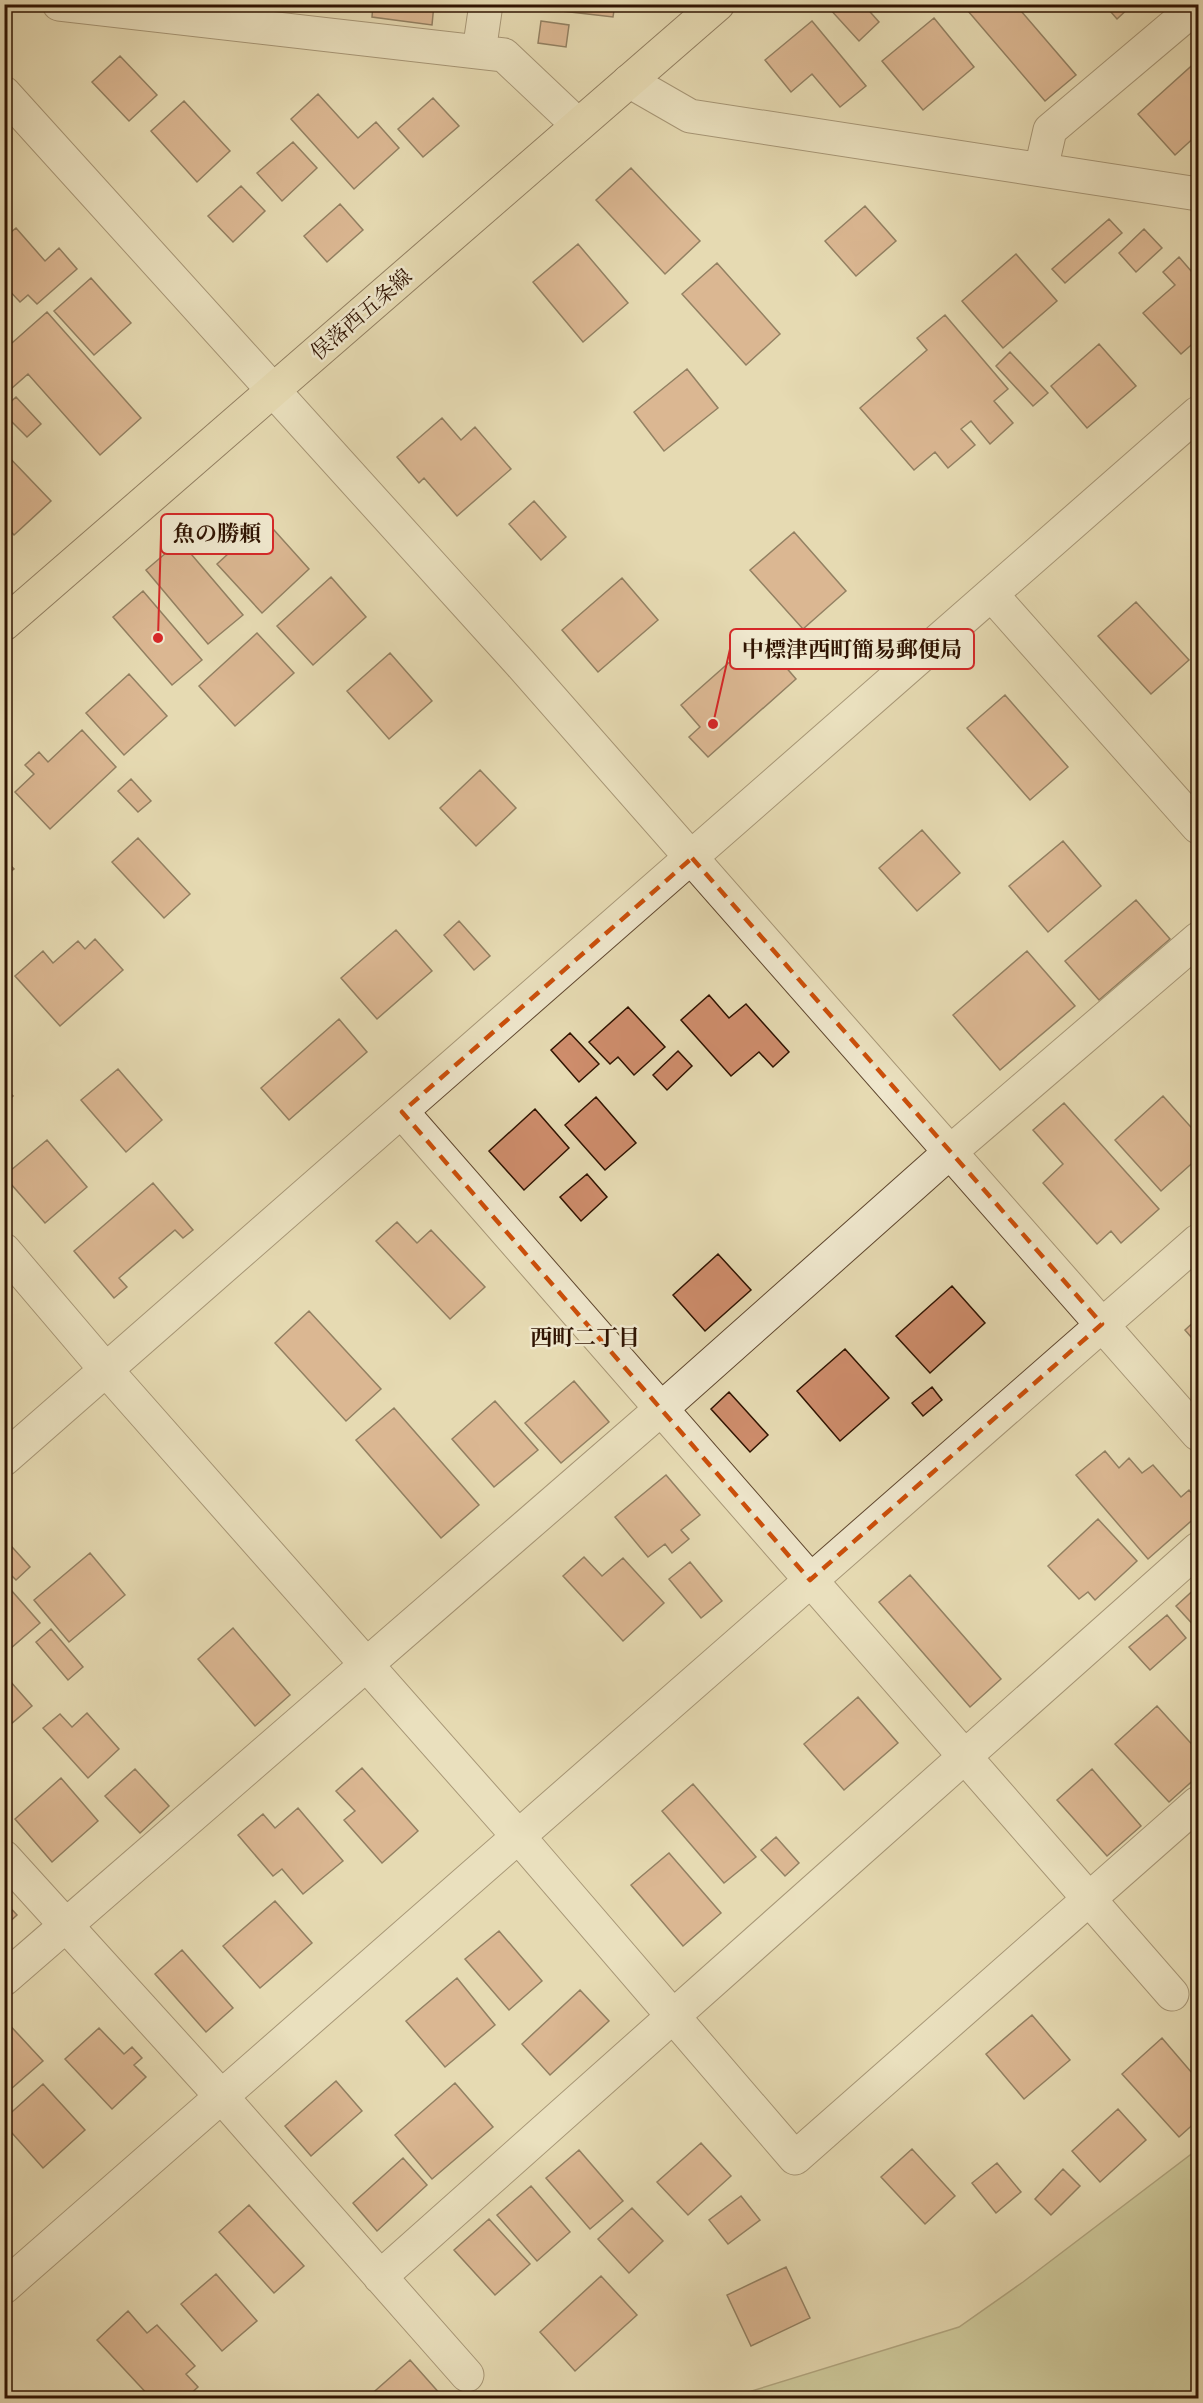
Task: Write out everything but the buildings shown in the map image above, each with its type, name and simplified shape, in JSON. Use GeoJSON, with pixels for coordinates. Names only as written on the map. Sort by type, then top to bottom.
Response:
{"type":"FeatureCollection","features":[{"type":"Feature","properties":{"kind":"main road","name":"俣落西五条線"},"geometry":{"type":"LineString","coordinates":[[4,624],[718,4]]}},
{"type":"Feature","properties":{"kind":"street"},"geometry":{"type":"LineString","coordinates":[[479,52],[486,4]]}},
{"type":"Feature","properties":{"kind":"street"},"geometry":{"type":"LineString","coordinates":[[73,5],[504,55],[578,125]]}},
{"type":"Feature","properties":{"kind":"street"},"geometry":{"type":"LineString","coordinates":[[1041,169],[1050,130],[1198,5]]}},
{"type":"Feature","properties":{"kind":"street"},"geometry":{"type":"LineString","coordinates":[[629,81],[690,116],[1198,194]]}},
{"type":"Feature","properties":{"kind":"street"},"geometry":{"type":"LineString","coordinates":[[4,93],[275,390],[692,858],[1198,1434]]}},
{"type":"Feature","properties":{"kind":"street"},"geometry":{"type":"LineString","coordinates":[[4,1460],[1198,413]]}},
{"type":"Feature","properties":{"kind":"street"},"geometry":{"type":"LineString","coordinates":[[992,595],[1198,827]]}},
{"type":"Feature","properties":{"kind":"street"},"geometry":{"type":"LineString","coordinates":[[4,1979],[365,1663],[661,1409],[950,1152],[1198,939]]}},
{"type":"Feature","properties":{"kind":"street"},"geometry":{"type":"LineString","coordinates":[[402,1113],[1172,1994]]}},
{"type":"Feature","properties":{"kind":"street"},"geometry":{"type":"LineString","coordinates":[[4,2287],[1198,1241]]}},
{"type":"Feature","properties":{"kind":"street"},"geometry":{"type":"LineString","coordinates":[[4,1250],[107,1371],[518,1836],[795,2158],[1198,1803]]}},
{"type":"Feature","properties":{"kind":"street"},"geometry":{"type":"LineString","coordinates":[[380,2277],[1198,1549]]}},
{"type":"Feature","properties":{"kind":"street"},"geometry":{"type":"LineString","coordinates":[[4,1857],[221,2096],[467,2375]]}},
{"type":"Feature","properties":{"kind":"highlighted area"},"geometry":{"type":"Polygon","coordinates":[[[692,858],[1102,1324],[810,1580],[402,1112],[692,858]]]}},
{"type":"Feature","properties":{"kind":"green space"},"geometry":{"type":"Polygon","coordinates":[[[1198,2149],[1198,2398],[729,2398],[959,2327],[1023,2282],[1198,2149]]]}},
{"type":"Feature","properties":{"kind":"place","name":"魚の勝頼"},"geometry":{"type":"Point","coordinates":[158,638]}},
{"type":"Feature","properties":{"kind":"place","name":"中標津西町簡易郵便局"},"geometry":{"type":"Point","coordinates":[713,724]}},
{"type":"Feature","properties":{"kind":"district","name":"西町二丁目"},"geometry":{"type":"Point","coordinates":[585,1337]}}]}
